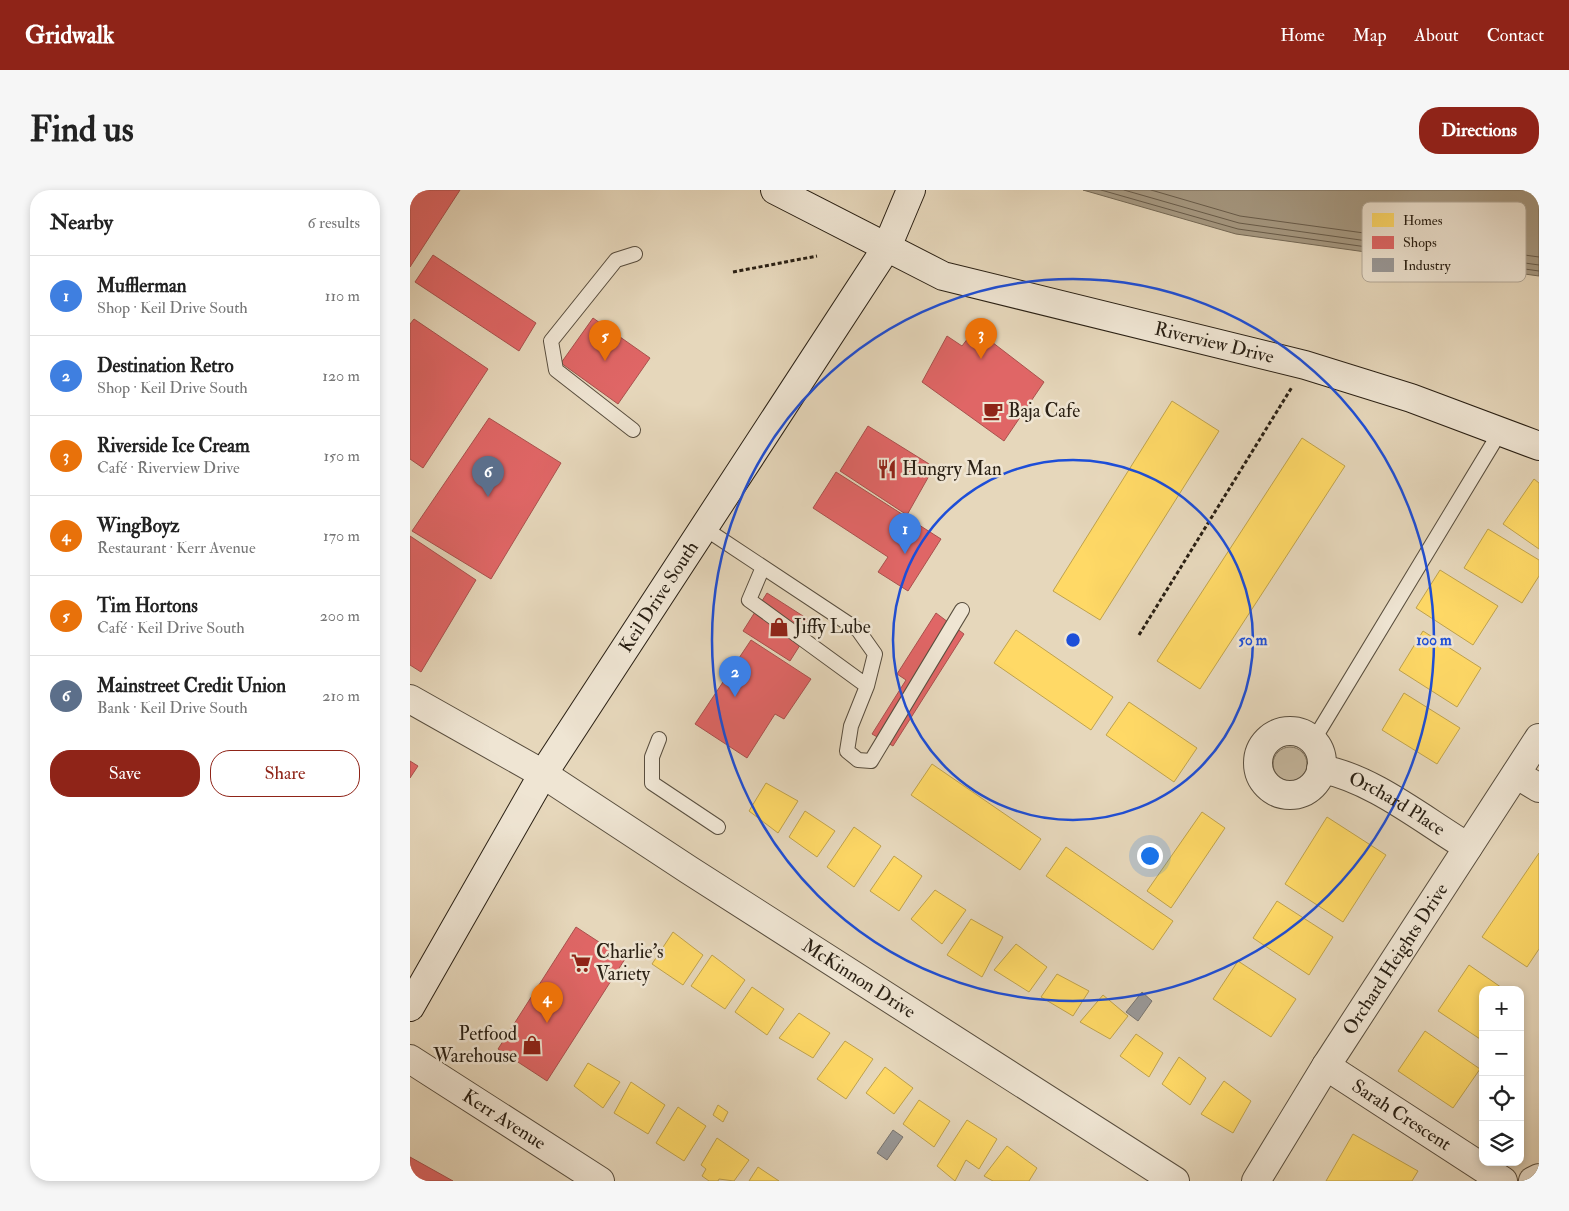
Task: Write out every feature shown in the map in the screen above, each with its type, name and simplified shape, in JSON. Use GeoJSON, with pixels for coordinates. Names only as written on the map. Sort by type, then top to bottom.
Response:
{"type":"FeatureCollection","features":[{"type":"Feature","properties":{"kind":"street","name":"Riverview Drive"},"geometry":{"type":"LineString","coordinates":[[775,190],[943,276],[1305,365],[1411,398],[1539,446]]}},
{"type":"Feature","properties":{"kind":"street","name":"Keil Drive South"},"geometry":{"type":"LineString","coordinates":[[410,1007],[543,774],[887,247],[911,190]]}},
{"type":"Feature","properties":{"kind":"street","name":"McKinnon Drive"},"geometry":{"type":"LineString","coordinates":[[410,699],[543,774],[681,866],[1175,1181]]}},
{"type":"Feature","properties":{"kind":"street","name":"Orchard Place"},"geometry":{"type":"LineString","coordinates":[[1312,741],[1295,732],[1275,735],[1261,749],[1258,770],[1262,780],[1279,794],[1290,796],[1301,794],[1310,788],[1317,780],[1321,769],[1342,773],[1372,788],[1468,847]]}},
{"type":"Feature","properties":{"kind":"street","name":"Orchard Heights Drive"},"geometry":{"type":"LineString","coordinates":[[1256,1181],[1326,1066],[1539,738]]}},
{"type":"Feature","properties":{"kind":"street"},"geometry":{"type":"LineString","coordinates":[[1312,741],[1318,749],[1321,769]]}},
{"type":"Feature","properties":{"kind":"street"},"geometry":{"type":"LineString","coordinates":[[1516,774],[1539,788]]}},
{"type":"Feature","properties":{"kind":"street","name":"Kerr Avenue"},"geometry":{"type":"LineString","coordinates":[[410,1059],[600,1181]]}},
{"type":"Feature","properties":{"kind":"street","name":"Sarah Crescent"},"geometry":{"type":"LineString","coordinates":[[1326,1066],[1503,1181]]}},
{"type":"Feature","properties":{"kind":"street"},"geometry":{"type":"LineString","coordinates":[[1533,1181],[1539,1178]]}},
{"type":"Feature","properties":{"kind":"lane"},"geometry":{"type":"LineString","coordinates":[[633,430],[556,370],[551,341],[616,260],[635,254]]}},
{"type":"Feature","properties":{"kind":"lane"},"geometry":{"type":"LineString","coordinates":[[1312,741],[1500,432]]}},
{"type":"Feature","properties":{"kind":"lane"},"geometry":{"type":"LineString","coordinates":[[704,528],[858,630],[875,654],[867,686],[851,726],[847,751],[858,760],[871,762],[962,610]]}},
{"type":"Feature","properties":{"kind":"lane"},"geometry":{"type":"LineString","coordinates":[[763,567],[749,600],[867,686]]}},
{"type":"Feature","properties":{"kind":"lane"},"geometry":{"type":"LineString","coordinates":[[660,739],[652,757],[652,783],[718,827]]}},
{"type":"Feature","properties":{"kind":"path"},"geometry":{"type":"LineString","coordinates":[[733,272],[817,256]]}},
{"type":"Feature","properties":{"kind":"path"},"geometry":{"type":"LineString","coordinates":[[1139,635],[1305,365]]}},
{"type":"Feature","properties":{"kind":"shaded area"},"geometry":{"type":"Polygon","coordinates":[[[1290,747],[1302,752],[1307,764],[1302,776],[1290,781],[1278,776],[1273,764],[1278,752],[1290,747]]]}},
{"type":"Feature","properties":{"kind":"water"},"geometry":{"type":"Polygon","coordinates":[[[1083,190],[1539,190],[1539,276],[1526,274],[1526,202],[1362,202],[1362,251],[1236,234],[1083,190]]]}},
{"type":"Feature","properties":{"kind":"building: Homes"},"geometry":{"type":"Polygon","coordinates":[[[1172,401],[1219,431],[1100,620],[1053,591],[1172,401]]]}},
{"type":"Feature","properties":{"kind":"building: Homes"},"geometry":{"type":"Polygon","coordinates":[[[1302,438],[1345,466],[1200,689],[1157,661],[1302,438]]]}},
{"type":"Feature","properties":{"kind":"building: Homes"},"geometry":{"type":"Polygon","coordinates":[[[1534,479],[1539,483],[1539,549],[1503,524],[1534,479]]]}},
{"type":"Feature","properties":{"kind":"building: Homes"},"geometry":{"type":"Polygon","coordinates":[[[1488,529],[1539,560],[1539,576],[1522,603],[1464,568],[1488,529]]]}},
{"type":"Feature","properties":{"kind":"building: Homes"},"geometry":{"type":"Polygon","coordinates":[[[1440,570],[1498,606],[1473,645],[1416,608],[1440,570]]]}},
{"type":"Feature","properties":{"kind":"building: Homes"},"geometry":{"type":"Polygon","coordinates":[[[1016,630],[1113,697],[1091,730],[994,663],[1016,630]]]}},
{"type":"Feature","properties":{"kind":"building: Homes"},"geometry":{"type":"Polygon","coordinates":[[[1423,631],[1481,668],[1457,707],[1399,670],[1423,631]]]}},
{"type":"Feature","properties":{"kind":"building: Homes"},"geometry":{"type":"Polygon","coordinates":[[[1404,693],[1460,728],[1437,764],[1382,730],[1404,693]]]}},
{"type":"Feature","properties":{"kind":"building: Homes"},"geometry":{"type":"Polygon","coordinates":[[[1129,702],[1197,748],[1174,782],[1106,735],[1129,702]]]}},
{"type":"Feature","properties":{"kind":"building: Homes"},"geometry":{"type":"Polygon","coordinates":[[[932,764],[1041,839],[1020,870],[911,795],[932,764]]]}},
{"type":"Feature","properties":{"kind":"building: Homes"},"geometry":{"type":"Polygon","coordinates":[[[766,783],[798,801],[778,833],[749,811],[766,783]]]}},
{"type":"Feature","properties":{"kind":"building: Homes"},"geometry":{"type":"Polygon","coordinates":[[[805,811],[835,831],[817,857],[789,837],[805,811]]]}},
{"type":"Feature","properties":{"kind":"building: Homes"},"geometry":{"type":"Polygon","coordinates":[[[1202,812],[1225,828],[1171,908],[1147,891],[1202,812]]]}},
{"type":"Feature","properties":{"kind":"building: Homes"},"geometry":{"type":"Polygon","coordinates":[[[1327,817],[1386,855],[1343,922],[1285,884],[1327,817]]]}},
{"type":"Feature","properties":{"kind":"building: Homes"},"geometry":{"type":"Polygon","coordinates":[[[854,827],[881,846],[854,887],[827,867],[854,827]]]}},
{"type":"Feature","properties":{"kind":"building: Homes"},"geometry":{"type":"Polygon","coordinates":[[[1066,847],[1173,921],[1153,950],[1046,876],[1066,847]]]}},
{"type":"Feature","properties":{"kind":"building: Homes"},"geometry":{"type":"Polygon","coordinates":[[[1539,853],[1539,949],[1527,967],[1482,937],[1539,853]]]}},
{"type":"Feature","properties":{"kind":"building: Homes"},"geometry":{"type":"Polygon","coordinates":[[[894,856],[922,876],[899,911],[870,891],[894,856]]]}},
{"type":"Feature","properties":{"kind":"building: Homes"},"geometry":{"type":"Polygon","coordinates":[[[935,890],[966,910],[942,944],[911,919],[935,890]]]}},
{"type":"Feature","properties":{"kind":"building: Homes"},"geometry":{"type":"Polygon","coordinates":[[[1277,901],[1333,937],[1309,975],[1253,938],[1277,901]]]}},
{"type":"Feature","properties":{"kind":"building: Homes"},"geometry":{"type":"Polygon","coordinates":[[[971,919],[1003,937],[982,977],[947,955],[971,919]]]}},
{"type":"Feature","properties":{"kind":"building: Homes"},"geometry":{"type":"Polygon","coordinates":[[[673,932],[703,955],[683,985],[652,964],[673,932]]]}},
{"type":"Feature","properties":{"kind":"building: Homes"},"geometry":{"type":"Polygon","coordinates":[[[1016,944],[1047,967],[1029,992],[994,970],[1016,944]]]}},
{"type":"Feature","properties":{"kind":"building: Homes"},"geometry":{"type":"Polygon","coordinates":[[[712,955],[745,980],[725,1009],[691,986],[712,955]]]}},
{"type":"Feature","properties":{"kind":"building: Homes"},"geometry":{"type":"Polygon","coordinates":[[[1238,961],[1296,999],[1271,1037],[1213,999],[1238,961]]]}},
{"type":"Feature","properties":{"kind":"building: Homes"},"geometry":{"type":"Polygon","coordinates":[[[1469,965],[1499,986],[1479,986],[1479,1038],[1438,1011],[1469,965]]]}},
{"type":"Feature","properties":{"kind":"building: Homes"},"geometry":{"type":"Polygon","coordinates":[[[1057,974],[1089,991],[1073,1016],[1041,997],[1057,974]]]}},
{"type":"Feature","properties":{"kind":"building: Homes"},"geometry":{"type":"Polygon","coordinates":[[[752,987],[784,1009],[767,1035],[735,1012],[752,987]]]}},
{"type":"Feature","properties":{"kind":"building: Homes"},"geometry":{"type":"Polygon","coordinates":[[[1103,995],[1128,1016],[1110,1039],[1080,1022],[1103,995]]]}},
{"type":"Feature","properties":{"kind":"building: Homes"},"geometry":{"type":"Polygon","coordinates":[[[799,1013],[830,1033],[813,1058],[779,1038],[799,1013]]]}},
{"type":"Feature","properties":{"kind":"building: Homes"},"geometry":{"type":"Polygon","coordinates":[[[1425,1031],[1479,1068],[1453,1108],[1398,1071],[1425,1031]]]}},
{"type":"Feature","properties":{"kind":"building: Homes"},"geometry":{"type":"Polygon","coordinates":[[[1136,1034],[1163,1053],[1149,1077],[1120,1056],[1136,1034]]]}},
{"type":"Feature","properties":{"kind":"building: Homes"},"geometry":{"type":"Polygon","coordinates":[[[845,1041],[873,1059],[846,1099],[817,1079],[845,1041]]]}},
{"type":"Feature","properties":{"kind":"building: Homes"},"geometry":{"type":"Polygon","coordinates":[[[1179,1057],[1206,1078],[1190,1105],[1162,1084],[1179,1057]]]}},
{"type":"Feature","properties":{"kind":"building: Homes"},"geometry":{"type":"Polygon","coordinates":[[[588,1063],[620,1082],[603,1108],[574,1086],[588,1063]]]}},
{"type":"Feature","properties":{"kind":"building: Homes"},"geometry":{"type":"Polygon","coordinates":[[[885,1067],[913,1088],[894,1114],[866,1093],[885,1067]]]}},
{"type":"Feature","properties":{"kind":"building: Homes"},"geometry":{"type":"Polygon","coordinates":[[[1224,1081],[1251,1101],[1233,1133],[1201,1114],[1224,1081]]]}},
{"type":"Feature","properties":{"kind":"building: Homes"},"geometry":{"type":"Polygon","coordinates":[[[631,1082],[665,1105],[648,1134],[614,1113],[631,1082]]]}},
{"type":"Feature","properties":{"kind":"building: Homes"},"geometry":{"type":"Polygon","coordinates":[[[919,1100],[950,1121],[934,1147],[903,1124],[919,1100]]]}},
{"type":"Feature","properties":{"kind":"building: Homes"},"geometry":{"type":"Polygon","coordinates":[[[718,1105],[728,1112],[723,1122],[713,1115],[718,1105]]]}},
{"type":"Feature","properties":{"kind":"building: Homes"},"geometry":{"type":"Polygon","coordinates":[[[678,1107],[706,1126],[684,1161],[656,1143],[678,1107]]]}},
{"type":"Feature","properties":{"kind":"building: Homes"},"geometry":{"type":"Polygon","coordinates":[[[967,1120],[997,1139],[979,1169],[966,1160],[955,1181],[937,1166],[967,1120]]]}},
{"type":"Feature","properties":{"kind":"building: Homes"},"geometry":{"type":"Polygon","coordinates":[[[1353,1134],[1418,1171],[1412,1181],[1326,1181],[1353,1134]]]}},
{"type":"Feature","properties":{"kind":"building: Homes"},"geometry":{"type":"Polygon","coordinates":[[[717,1138],[749,1160],[734,1181],[719,1179],[718,1181],[709,1181],[702,1176],[706,1169],[701,1165],[717,1138]]]}},
{"type":"Feature","properties":{"kind":"building: Homes"},"geometry":{"type":"Polygon","coordinates":[[[1007,1146],[1037,1168],[1029,1181],[993,1181],[984,1176],[1007,1146]]]}},
{"type":"Feature","properties":{"kind":"building: Homes"},"geometry":{"type":"Polygon","coordinates":[[[758,1167],[779,1181],[749,1181],[758,1167]]]}},
{"type":"Feature","properties":{"kind":"building: Shops"},"geometry":{"type":"Polygon","coordinates":[[[410,190],[460,190],[410,267],[410,190]]]}},
{"type":"Feature","properties":{"kind":"building: Shops"},"geometry":{"type":"Polygon","coordinates":[[[433,255],[536,323],[519,351],[415,282],[433,255]]]}},
{"type":"Feature","properties":{"kind":"building: Shops"},"geometry":{"type":"Polygon","coordinates":[[[593,318],[650,358],[618,404],[561,363],[593,318]]]}},
{"type":"Feature","properties":{"kind":"building: Shops"},"geometry":{"type":"Polygon","coordinates":[[[414,319],[488,369],[423,468],[410,459],[410,324],[414,319]]]}},
{"type":"Feature","properties":{"kind":"building: Shops","name":"Baja Cafe"},"geometry":{"type":"Polygon","coordinates":[[[975,329],[1044,382],[1004,441],[922,382],[947,336],[962,346],[975,329]]]}},
{"type":"Feature","properties":{"kind":"building: Shops"},"geometry":{"type":"Polygon","coordinates":[[[489,418],[561,463],[491,579],[412,531],[489,418]]]}},
{"type":"Feature","properties":{"kind":"building: Shops","name":"Hungry Man"},"geometry":{"type":"Polygon","coordinates":[[[868,426],[934,467],[907,515],[840,471],[868,426]]]}},
{"type":"Feature","properties":{"kind":"building: Shops"},"geometry":{"type":"Polygon","coordinates":[[[836,472],[941,539],[908,591],[878,572],[888,557],[813,508],[836,472]]]}},
{"type":"Feature","properties":{"kind":"building: Shops"},"geometry":{"type":"Polygon","coordinates":[[[410,536],[476,580],[421,672],[410,665],[410,536]]]}},
{"type":"Feature","properties":{"kind":"building: Shops","name":"Jiffy Lube"},"geometry":{"type":"Polygon","coordinates":[[[767,593],[814,623],[790,661],[743,631],[767,593]]]}},
{"type":"Feature","properties":{"kind":"building: Shops"},"geometry":{"type":"Polygon","coordinates":[[[936,613],[964,634],[893,746],[872,734],[906,680],[897,674],[936,613]]]}},
{"type":"Feature","properties":{"kind":"building: Shops"},"geometry":{"type":"Polygon","coordinates":[[[751,640],[811,679],[784,719],[775,714],[747,758],[695,724],[751,640]]]}},
{"type":"Feature","properties":{"kind":"building: Shops"},"geometry":{"type":"Polygon","coordinates":[[[410,761],[418,766],[410,778],[410,761]]]}},
{"type":"Feature","properties":{"kind":"building: Shops"},"geometry":{"type":"Polygon","coordinates":[[[576,927],[625,959],[547,1081],[498,1049],[576,927]]]}},
{"type":"Feature","properties":{"kind":"building: Shops"},"geometry":{"type":"Polygon","coordinates":[[[410,1157],[453,1181],[410,1181],[410,1157]]]}},
{"type":"Feature","properties":{"kind":"building: Industry"},"geometry":{"type":"Polygon","coordinates":[[[1142,992],[1152,1001],[1138,1021],[1126,1012],[1142,992]]]}},
{"type":"Feature","properties":{"kind":"building: Industry"},"geometry":{"type":"Polygon","coordinates":[[[893,1130],[903,1137],[887,1160],[877,1153],[893,1130]]]}},
{"type":"Feature","properties":{"kind":"place","name":"Riverside Ice Cream"},"geometry":{"type":"Point","coordinates":[981,359]}},
{"type":"Feature","properties":{"kind":"place","name":"Tim Hortons"},"geometry":{"type":"Point","coordinates":[605,361]}},
{"type":"Feature","properties":{"kind":"place","name":"Baja Cafe"},"geometry":{"type":"Point","coordinates":[993,411]}},
{"type":"Feature","properties":{"kind":"place","name":"Hungry Man"},"geometry":{"type":"Point","coordinates":[887,469]}},
{"type":"Feature","properties":{"kind":"place","name":"Mainstreet Credit Union"},"geometry":{"type":"Point","coordinates":[488,497]}},
{"type":"Feature","properties":{"kind":"place","name":"Mufflerman"},"geometry":{"type":"Point","coordinates":[905,554]}},
{"type":"Feature","properties":{"kind":"place","name":"Jiffy Lube"},"geometry":{"type":"Point","coordinates":[779,627]}},
{"type":"Feature","properties":{"kind":"place","name":"Destination Retro"},"geometry":{"type":"Point","coordinates":[735,697]}},
{"type":"Feature","properties":{"kind":"place","name":"Charlie's Variety"},"geometry":{"type":"Point","coordinates":[581,963]}},
{"type":"Feature","properties":{"kind":"place","name":"WingBoyz"},"geometry":{"type":"Point","coordinates":[547,1023]}},
{"type":"Feature","properties":{"kind":"place","name":"Petfood Warehouse"},"geometry":{"type":"Point","coordinates":[532,1045]}}]}
